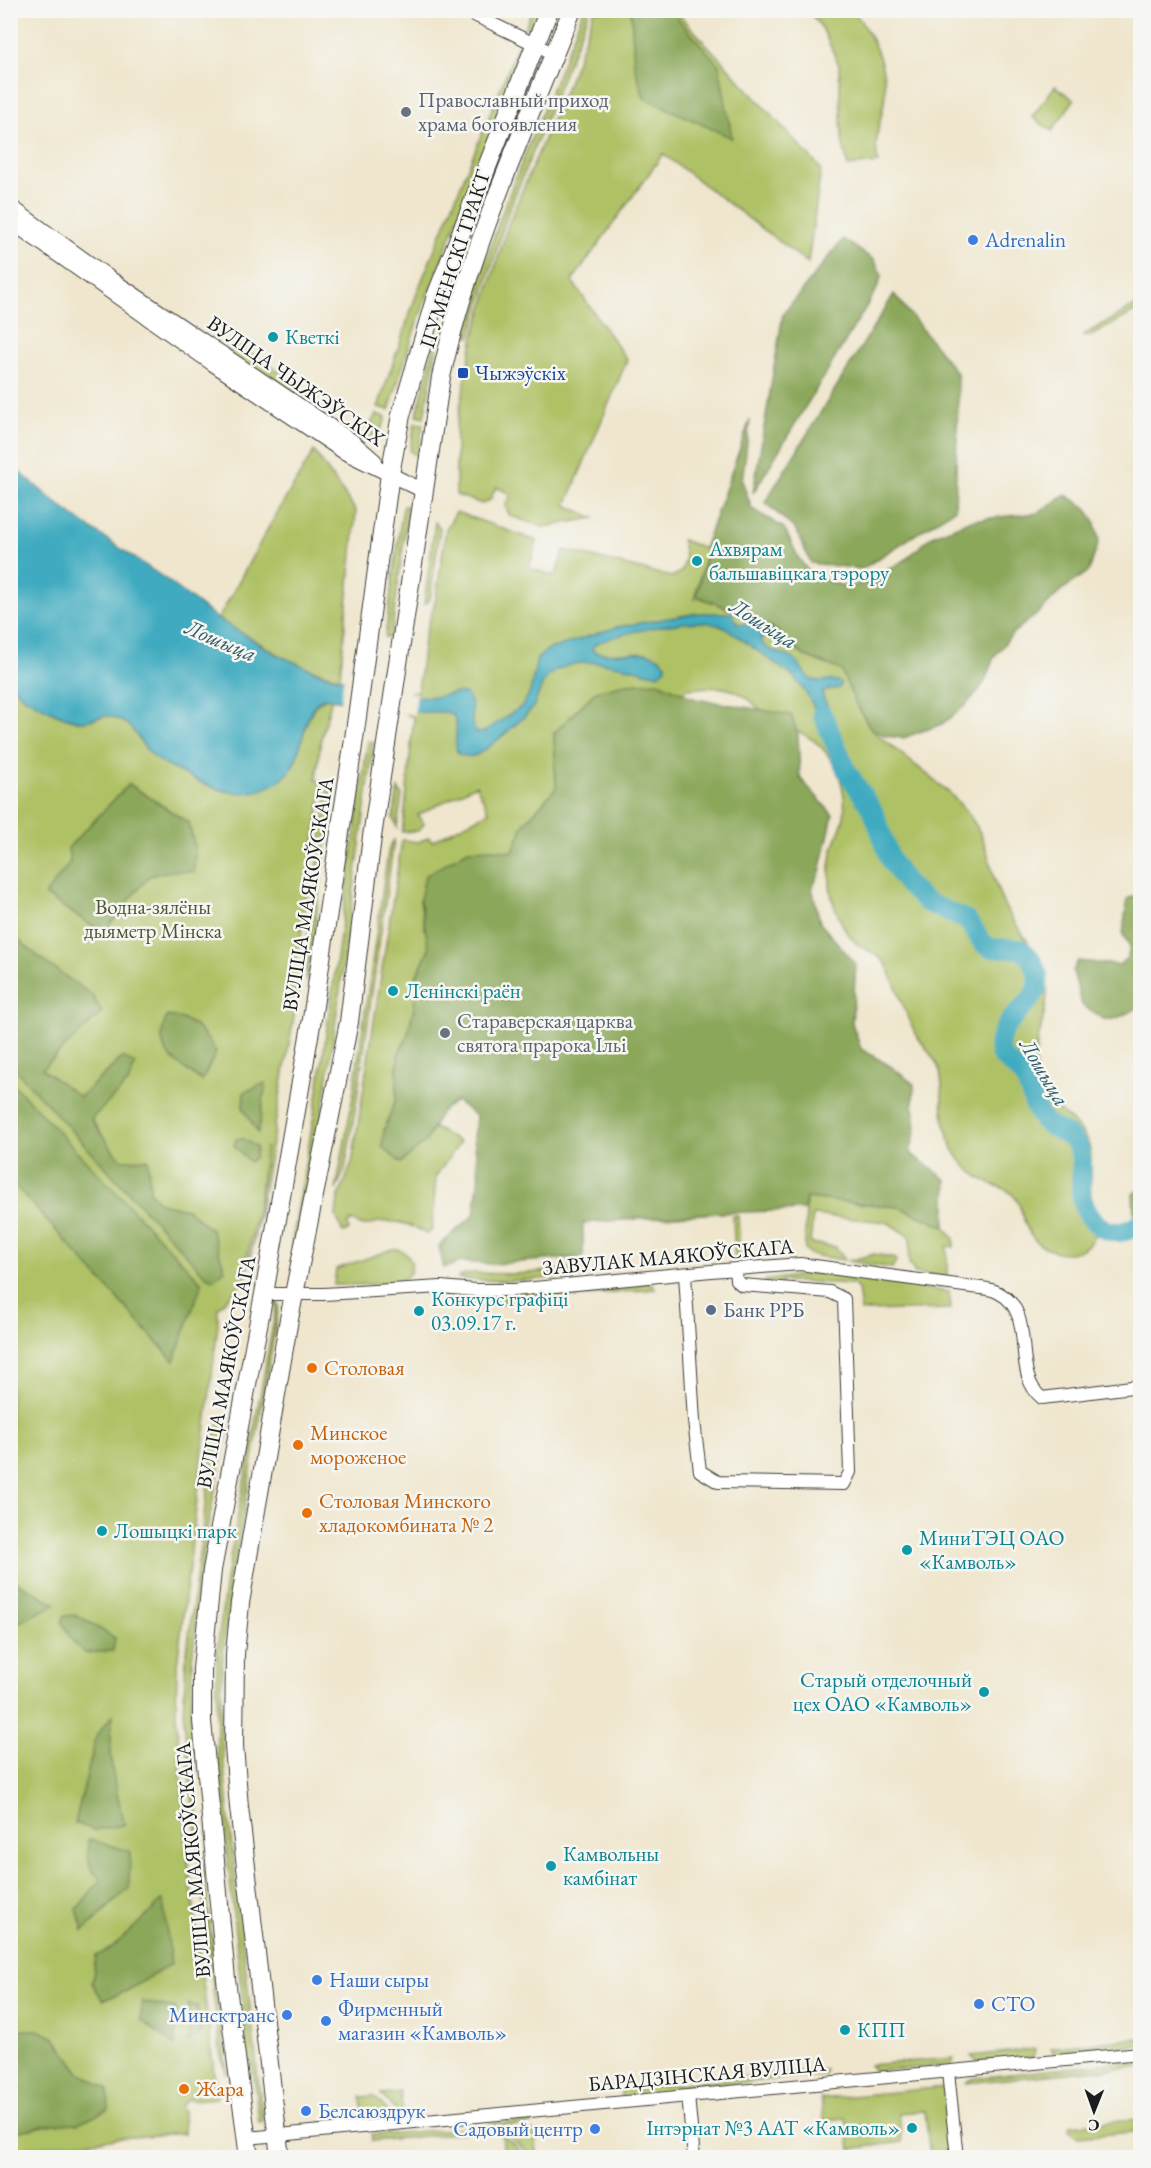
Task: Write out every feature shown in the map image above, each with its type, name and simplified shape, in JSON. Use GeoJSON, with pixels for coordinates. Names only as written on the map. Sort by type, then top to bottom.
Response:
{"type":"FeatureCollection","features":[{"type":"Feature","properties":{"kind":"main road","name":"ІГУМЕНСКІ ТРАКТ"},"geometry":{"type":"LineString","coordinates":[[368,634],[390,474],[401,415],[436,296],[549,10]]}},
{"type":"Feature","properties":{"kind":"main road","name":"ІГУМЕНСКІ ТРАКТ"},"geometry":{"type":"LineString","coordinates":[[295,1295],[349,1022],[372,837],[403,639],[433,422],[450,334],[498,195],[573,10]]}},
{"type":"Feature","properties":{"kind":"main road","name":"ВУЛІЦА МАЯКОЎСКАГА"},"geometry":{"type":"LineString","coordinates":[[249,2157],[226,1979],[206,1781],[202,1721],[202,1669],[212,1570],[264,1294],[312,1019],[368,634]]}},
{"type":"Feature","properties":{"kind":"main road"},"geometry":{"type":"LineString","coordinates":[[280,2157],[239,1807],[234,1746],[234,1693],[240,1603],[295,1295]]}},
{"type":"Feature","properties":{"kind":"street"},"geometry":{"type":"LineString","coordinates":[[464,10],[555,54]]}},
{"type":"Feature","properties":{"kind":"street","name":"ВУЛІЦА ЧЫЖЭЎСКІХ"},"geometry":{"type":"LineString","coordinates":[[10,206],[111,279],[352,441],[390,474]]}},
{"type":"Feature","properties":{"kind":"street","name":"ВУЛІЦА ЧЫЖЭЎСКІХ"},"geometry":{"type":"LineString","coordinates":[[10,221],[334,446],[390,474]]}},
{"type":"Feature","properties":{"kind":"street"},"geometry":{"type":"LineString","coordinates":[[390,474],[424,491]]}},
{"type":"Feature","properties":{"kind":"street","name":"ЗАВУЛАК МАЯКОЎСКАГА"},"geometry":{"type":"LineString","coordinates":[[264,1294],[295,1295],[418,1287],[514,1290],[800,1264],[999,1292],[1009,1300],[1017,1312],[1028,1378],[1032,1390],[1042,1398],[1140,1386]]}},
{"type":"Feature","properties":{"kind":"street"},"geometry":{"type":"LineString","coordinates":[[685,1274],[694,1422],[700,1472],[718,1482],[844,1484],[850,1472],[844,1299],[830,1292],[742,1285],[736,1280],[735,1269]]}},
{"type":"Feature","properties":{"kind":"street","name":"БАРАДЗІНСКАЯ ВУЛІЦА"},"geometry":{"type":"LineString","coordinates":[[247,2138],[1140,2053]]}},
{"type":"Feature","properties":{"kind":"street"},"geometry":{"type":"LineString","coordinates":[[948,2072],[957,2157]]}},
{"type":"Feature","properties":{"kind":"street"},"geometry":{"type":"LineString","coordinates":[[688,2096],[694,2157]]}},
{"type":"Feature","properties":{"kind":"green space"},"geometry":{"type":"Polygon","coordinates":[[[532,11],[541,11],[532,29],[525,28],[532,11]]]}},
{"type":"Feature","properties":{"kind":"green space"},"geometry":{"type":"Polygon","coordinates":[[[583,11],[589,11],[506,218],[470,337],[467,336],[477,290],[504,209],[583,11]]]}},
{"type":"Feature","properties":{"kind":"green space"},"geometry":{"type":"Polygon","coordinates":[[[594,11],[676,11],[821,169],[808,263],[663,154],[572,281],[627,360],[566,505],[594,518],[543,527],[510,516],[505,506],[511,494],[496,487],[490,500],[482,504],[456,495],[456,428],[474,336],[509,222],[575,66],[594,11]]]}},
{"type":"Feature","properties":{"kind":"green space"},"geometry":{"type":"Polygon","coordinates":[[[631,11],[671,11],[719,65],[732,138],[644,98],[634,64],[631,11]]]}},
{"type":"Feature","properties":{"kind":"green space"},"geometry":{"type":"Polygon","coordinates":[[[808,11],[853,11],[873,42],[882,65],[885,90],[877,138],[878,163],[848,166],[842,140],[839,65],[822,28],[808,11]]]}},
{"type":"Feature","properties":{"kind":"green space"},"geometry":{"type":"Polygon","coordinates":[[[521,38],[526,45],[416,325],[389,410],[378,407],[418,290],[521,38]]]}},
{"type":"Feature","properties":{"kind":"green space"},"geometry":{"type":"Polygon","coordinates":[[[1055,86],[1074,100],[1052,131],[1032,117],[1055,86]]]}},
{"type":"Feature","properties":{"kind":"green space"},"geometry":{"type":"Polygon","coordinates":[[[843,239],[874,260],[882,275],[877,289],[753,493],[783,314],[843,239]]]}},
{"type":"Feature","properties":{"kind":"green space"},"geometry":{"type":"Polygon","coordinates":[[[894,294],[957,373],[955,509],[862,569],[811,563],[796,530],[765,502],[894,294]]]}},
{"type":"Feature","properties":{"kind":"green space"},"geometry":{"type":"Polygon","coordinates":[[[1140,303],[1140,309],[1091,336],[1083,335],[1140,303]]]}},
{"type":"Feature","properties":{"kind":"green space"},"geometry":{"type":"Polygon","coordinates":[[[436,337],[439,337],[424,417],[417,415],[436,337]]]}},
{"type":"Feature","properties":{"kind":"green space"},"geometry":{"type":"Polygon","coordinates":[[[234,341],[298,385],[293,393],[266,380],[230,354],[229,348],[234,341]]]}},
{"type":"Feature","properties":{"kind":"green space"},"geometry":{"type":"Polygon","coordinates":[[[376,414],[386,417],[383,425],[377,433],[365,436],[376,414]]]}},
{"type":"Feature","properties":{"kind":"green space"},"geometry":{"type":"Polygon","coordinates":[[[750,420],[742,481],[752,509],[784,528],[799,559],[812,576],[848,587],[866,582],[905,560],[932,536],[972,520],[1038,513],[1066,495],[1085,507],[1094,520],[1099,541],[1089,571],[1062,590],[1041,611],[1013,633],[994,657],[984,683],[965,706],[942,724],[903,738],[886,736],[871,729],[854,700],[841,670],[803,655],[776,630],[749,616],[696,596],[708,548],[705,546],[750,420]]]}},
{"type":"Feature","properties":{"kind":"green space"},"geometry":{"type":"Polygon","coordinates":[[[415,423],[423,424],[418,457],[410,451],[415,423]]]}},
{"type":"Feature","properties":{"kind":"green space"},"geometry":{"type":"Polygon","coordinates":[[[314,451],[356,511],[340,678],[295,664],[218,619],[314,451]]]}},
{"type":"Feature","properties":{"kind":"green space"},"geometry":{"type":"Polygon","coordinates":[[[403,506],[408,509],[391,637],[385,637],[403,506]]]}},
{"type":"Feature","properties":{"kind":"green space"},"geometry":{"type":"Polygon","coordinates":[[[456,512],[537,541],[529,568],[555,576],[564,550],[672,577],[682,571],[685,559],[682,540],[707,549],[694,601],[696,596],[749,616],[776,630],[803,655],[842,670],[858,707],[872,730],[943,788],[965,810],[982,837],[1003,903],[1039,961],[1046,981],[1047,994],[1035,1059],[1036,1072],[1044,1094],[1079,1129],[1089,1146],[1091,1198],[1095,1227],[1094,1235],[1083,1249],[1065,1253],[1056,1252],[1039,1243],[1026,1227],[1017,1199],[1008,1191],[977,1176],[957,1155],[950,1142],[942,1101],[942,1081],[937,1064],[912,1026],[887,966],[879,957],[851,938],[833,902],[830,887],[830,864],[845,807],[840,778],[826,752],[813,740],[768,716],[740,694],[712,687],[690,689],[554,733],[556,788],[523,825],[513,852],[492,849],[420,900],[429,949],[416,977],[414,1008],[407,1037],[398,1055],[396,1099],[384,1130],[426,1141],[433,1127],[460,1142],[436,1176],[432,1230],[427,1234],[399,1223],[380,1222],[363,1226],[355,1221],[350,1221],[349,1230],[343,1233],[336,1216],[338,1199],[352,1163],[402,840],[419,842],[429,837],[432,841],[489,812],[476,785],[418,815],[424,824],[418,831],[402,832],[414,718],[403,712],[406,693],[418,691],[424,639],[436,598],[446,529],[456,512]]]}},
{"type":"Feature","properties":{"kind":"green space"},"geometry":{"type":"Polygon","coordinates":[[[435,522],[440,528],[430,599],[424,604],[435,522]]]}},
{"type":"Feature","properties":{"kind":"green space"},"geometry":{"type":"Polygon","coordinates":[[[658,682],[696,699],[791,715],[798,735],[800,778],[833,815],[820,872],[812,888],[820,923],[856,964],[852,1023],[861,1049],[914,1084],[913,1104],[916,1128],[910,1153],[947,1180],[945,1227],[899,1207],[806,1198],[804,1210],[715,1213],[583,1223],[583,1257],[493,1264],[461,1262],[444,1268],[439,1246],[474,1215],[479,1176],[474,1138],[476,1116],[456,1101],[441,1112],[426,1141],[401,1163],[382,1147],[384,1130],[396,1099],[398,1055],[407,1037],[414,1008],[416,977],[429,949],[420,900],[425,876],[468,850],[492,849],[513,852],[523,825],[556,788],[554,733],[596,691],[625,684],[658,682]]]}},
{"type":"Feature","properties":{"kind":"green space","name":"Водна-зялёны дыяметр Мінска"},"geometry":{"type":"Polygon","coordinates":[[[10,683],[28,699],[69,718],[87,721],[109,716],[121,720],[129,726],[148,751],[160,761],[202,783],[231,792],[264,788],[287,775],[293,766],[309,717],[322,700],[332,698],[321,739],[316,780],[323,782],[298,957],[297,999],[260,1211],[245,1281],[259,1211],[266,1147],[257,1211],[241,1284],[218,1308],[218,1325],[177,1666],[176,1713],[187,1850],[217,2098],[192,2100],[189,2098],[180,2106],[183,2112],[184,2133],[11,2150],[10,683]]]}},
{"type":"Feature","properties":{"kind":"green space"},"geometry":{"type":"Polygon","coordinates":[[[368,741],[374,742],[325,1097],[295,1250],[291,1247],[317,1098],[368,741]]]}},
{"type":"Feature","properties":{"kind":"green space"},"geometry":{"type":"Polygon","coordinates":[[[329,782],[334,783],[307,983],[305,957],[329,782]]]}},
{"type":"Feature","properties":{"kind":"green space"},"geometry":{"type":"Polygon","coordinates":[[[129,784],[189,823],[195,848],[194,872],[159,873],[148,877],[103,933],[45,895],[70,862],[68,848],[129,784]]]}},
{"type":"Feature","properties":{"kind":"green space"},"geometry":{"type":"Polygon","coordinates":[[[398,789],[402,795],[397,827],[393,819],[398,789]]]}},
{"type":"Feature","properties":{"kind":"green space"},"geometry":{"type":"Polygon","coordinates":[[[394,840],[356,1105],[345,1169],[336,1190],[353,1096],[388,853],[394,840]]]}},
{"type":"Feature","properties":{"kind":"green space"},"geometry":{"type":"Polygon","coordinates":[[[1140,895],[1140,1007],[1115,1019],[1103,1019],[1082,1005],[1073,971],[1078,961],[1119,965],[1128,957],[1130,946],[1123,935],[1127,899],[1140,895]]]}},
{"type":"Feature","properties":{"kind":"green space"},"geometry":{"type":"Polygon","coordinates":[[[11,934],[45,962],[92,995],[102,1012],[42,1069],[80,1097],[123,1057],[135,1065],[128,1083],[91,1119],[115,1153],[123,1160],[148,1159],[150,1192],[160,1203],[187,1209],[212,1231],[225,1270],[212,1280],[11,1065],[11,934]]]}},
{"type":"Feature","properties":{"kind":"green space"},"geometry":{"type":"Polygon","coordinates":[[[167,1016],[191,1023],[207,1038],[216,1052],[202,1081],[168,1055],[164,1048],[162,1039],[167,1016]]]}},
{"type":"Feature","properties":{"kind":"green space"},"geometry":{"type":"Polygon","coordinates":[[[11,1082],[202,1283],[174,1361],[11,1181],[11,1082]]]}},
{"type":"Feature","properties":{"kind":"green space"},"geometry":{"type":"Polygon","coordinates":[[[266,1083],[258,1133],[243,1108],[244,1092],[266,1083]]]}},
{"type":"Feature","properties":{"kind":"green space"},"geometry":{"type":"Polygon","coordinates":[[[236,1139],[244,1139],[256,1147],[255,1157],[250,1162],[234,1146],[236,1139]]]}},
{"type":"Feature","properties":{"kind":"green space"},"geometry":{"type":"Polygon","coordinates":[[[1140,1190],[1140,1221],[1134,1215],[1133,1194],[1140,1190]]]}},
{"type":"Feature","properties":{"kind":"green space"},"geometry":{"type":"Polygon","coordinates":[[[806,1198],[899,1207],[945,1227],[954,1239],[954,1247],[947,1246],[947,1278],[915,1273],[909,1263],[910,1237],[887,1222],[813,1215],[810,1243],[836,1247],[845,1260],[811,1255],[805,1249],[806,1198]]]}},
{"type":"Feature","properties":{"kind":"green space"},"geometry":{"type":"Polygon","coordinates":[[[733,1216],[738,1216],[740,1260],[735,1260],[733,1216]]]}},
{"type":"Feature","properties":{"kind":"green space"},"geometry":{"type":"Polygon","coordinates":[[[393,1249],[400,1250],[410,1259],[411,1270],[403,1279],[381,1284],[334,1285],[336,1269],[393,1249]]]}},
{"type":"Feature","properties":{"kind":"green space"},"geometry":{"type":"Polygon","coordinates":[[[874,1254],[894,1258],[896,1261],[892,1268],[848,1261],[874,1254]]]}},
{"type":"Feature","properties":{"kind":"green space"},"geometry":{"type":"Polygon","coordinates":[[[585,1268],[586,1274],[538,1279],[490,1281],[458,1278],[473,1273],[516,1274],[585,1268]]]}},
{"type":"Feature","properties":{"kind":"green space"},"geometry":{"type":"Polygon","coordinates":[[[815,1273],[949,1292],[951,1309],[861,1311],[858,1289],[853,1284],[782,1281],[781,1285],[765,1284],[765,1281],[815,1273]]]}},
{"type":"Feature","properties":{"kind":"green space"},"geometry":{"type":"Polygon","coordinates":[[[653,1284],[655,1289],[473,1306],[481,1295],[653,1284]]]}},
{"type":"Feature","properties":{"kind":"green space"},"geometry":{"type":"Polygon","coordinates":[[[277,1303],[279,1306],[232,1581],[223,1651],[221,1698],[223,1758],[229,1821],[263,2122],[259,2123],[253,2070],[248,2054],[217,1756],[217,1651],[226,1580],[277,1303]]]}},
{"type":"Feature","properties":{"kind":"green space"},"geometry":{"type":"Polygon","coordinates":[[[220,1423],[228,1425],[207,1530],[192,1659],[191,1713],[198,1818],[227,2074],[220,2053],[183,1713],[186,1660],[215,1428],[220,1423]]]}},
{"type":"Feature","properties":{"kind":"green space"},"geometry":{"type":"Polygon","coordinates":[[[11,1579],[56,1604],[13,1625],[10,1621],[11,1579]]]}},
{"type":"Feature","properties":{"kind":"green space"},"geometry":{"type":"Polygon","coordinates":[[[77,1615],[115,1638],[113,1651],[85,1653],[73,1642],[62,1622],[64,1616],[77,1615]]]}},
{"type":"Feature","properties":{"kind":"green space"},"geometry":{"type":"Polygon","coordinates":[[[113,1715],[111,1758],[125,1825],[94,1830],[75,1823],[97,1734],[113,1715]]]}},
{"type":"Feature","properties":{"kind":"green space"},"geometry":{"type":"Polygon","coordinates":[[[88,1839],[130,1851],[129,1888],[83,1931],[77,1909],[101,1879],[90,1866],[88,1839]]]}},
{"type":"Feature","properties":{"kind":"green space"},"geometry":{"type":"Polygon","coordinates":[[[163,1900],[171,1964],[127,1991],[103,2000],[92,1983],[96,1956],[112,1948],[163,1900]]]}},
{"type":"Feature","properties":{"kind":"green space"},"geometry":{"type":"Polygon","coordinates":[[[142,2002],[176,2008],[175,2046],[141,2020],[142,2002]]]}},
{"type":"Feature","properties":{"kind":"green space"},"geometry":{"type":"Polygon","coordinates":[[[188,2004],[197,2006],[201,2033],[189,2041],[188,2004]]]}},
{"type":"Feature","properties":{"kind":"green space"},"geometry":{"type":"Polygon","coordinates":[[[10,2030],[39,2030],[55,2038],[80,2073],[108,2089],[109,2109],[78,2123],[53,2124],[11,2133],[10,2030]]]}},
{"type":"Feature","properties":{"kind":"green space"},"geometry":{"type":"Polygon","coordinates":[[[1140,2038],[1140,2045],[1055,2054],[1050,2048],[1140,2038]]]}},
{"type":"Feature","properties":{"kind":"green space"},"geometry":{"type":"Polygon","coordinates":[[[1035,2049],[1033,2058],[977,2062],[971,2056],[1035,2049]]]}},
{"type":"Feature","properties":{"kind":"green space"},"geometry":{"type":"Polygon","coordinates":[[[954,2058],[951,2065],[874,2071],[869,2065],[954,2058]]]}},
{"type":"Feature","properties":{"kind":"green space"},"geometry":{"type":"Polygon","coordinates":[[[1140,2060],[1140,2066],[965,2083],[974,2078],[1140,2060]]]}},
{"type":"Feature","properties":{"kind":"green space"},"geometry":{"type":"Polygon","coordinates":[[[825,2069],[824,2074],[704,2087],[622,2101],[621,2090],[825,2069]]]}},
{"type":"Feature","properties":{"kind":"green space"},"geometry":{"type":"Polygon","coordinates":[[[945,2087],[952,2157],[930,2157],[925,2111],[899,2113],[902,2142],[850,2149],[846,2118],[824,2120],[821,2099],[945,2087]]]}},
{"type":"Feature","properties":{"kind":"green space"},"geometry":{"type":"Polygon","coordinates":[[[400,2092],[403,2113],[398,2114],[381,2094],[400,2092]]]}},
{"type":"Feature","properties":{"kind":"green space"},"geometry":{"type":"Polygon","coordinates":[[[374,2096],[391,2115],[393,2121],[363,2123],[361,2097],[374,2096]]]}},
{"type":"Feature","properties":{"kind":"green space"},"geometry":{"type":"Polygon","coordinates":[[[1140,2119],[1140,2131],[1078,2137],[1069,2130],[1070,2125],[1140,2119]]]}},
{"type":"Feature","properties":{"kind":"green space"},"geometry":{"type":"Polygon","coordinates":[[[532,2120],[532,2124],[490,2128],[490,2124],[532,2120]]]}},
{"type":"Feature","properties":{"kind":"green space"},"geometry":{"type":"Polygon","coordinates":[[[465,2128],[466,2132],[372,2141],[371,2135],[465,2128]]]}},
{"type":"Feature","properties":{"kind":"green space"},"geometry":{"type":"Polygon","coordinates":[[[534,2131],[538,2157],[533,2157],[504,2132],[534,2131]]]}},
{"type":"Feature","properties":{"kind":"green space"},"geometry":{"type":"Polygon","coordinates":[[[502,2134],[527,2157],[504,2157],[502,2134]]]}},
{"type":"Feature","properties":{"kind":"water"},"geometry":{"type":"Polygon","coordinates":[[[10,464],[86,525],[164,578],[218,619],[278,655],[322,674],[413,696],[435,697],[464,693],[471,702],[472,724],[477,733],[484,732],[522,706],[530,692],[537,659],[547,650],[617,627],[698,613],[732,613],[738,624],[754,621],[773,630],[773,636],[760,638],[765,647],[790,656],[810,678],[816,681],[834,680],[841,683],[839,688],[827,690],[822,694],[836,725],[837,736],[833,739],[828,736],[807,694],[794,677],[727,629],[709,623],[684,623],[633,632],[594,645],[592,650],[599,653],[640,652],[659,657],[666,664],[666,668],[659,674],[603,663],[578,664],[553,672],[545,679],[533,707],[523,718],[474,756],[458,754],[456,724],[452,714],[413,712],[324,698],[310,712],[295,761],[281,780],[268,787],[243,793],[218,789],[158,760],[147,750],[134,731],[121,721],[108,716],[88,721],[69,718],[28,699],[11,683],[10,464]]]}},
{"type":"Feature","properties":{"kind":"pier"},"geometry":{"type":"Polygon","coordinates":[[[344,676],[392,690],[417,693],[414,715],[340,703],[344,676]]]}},
{"type":"Feature","properties":{"kind":"waterway","name":"Лошыца"},"geometry":{"type":"LineString","coordinates":[[822,714],[848,773],[873,811],[891,861],[907,884],[926,902],[967,920],[983,943],[990,948],[1020,949],[1032,961],[1038,979],[1036,990],[1005,1028],[1000,1040],[1000,1053],[1025,1079],[1040,1117],[1070,1137],[1077,1145],[1082,1162],[1082,1198],[1089,1216],[1107,1230],[1116,1232],[1128,1230],[1140,1223]]}},
{"type":"Feature","properties":{"kind":"place","name":"Православный приход храма богоявления"},"geometry":{"type":"Point","coordinates":[406,112]}},
{"type":"Feature","properties":{"kind":"place","name":"Adrenalin"},"geometry":{"type":"Point","coordinates":[973,240]}},
{"type":"Feature","properties":{"kind":"place","name":"Кветкі"},"geometry":{"type":"Point","coordinates":[273,337]}},
{"type":"Feature","properties":{"kind":"place","name":"Чыжэўскіх"},"geometry":{"type":"Point","coordinates":[463,373]}},
{"type":"Feature","properties":{"kind":"place","name":"Ахвярам бальшавіцкага тэрору"},"geometry":{"type":"Point","coordinates":[697,561]}},
{"type":"Feature","properties":{"kind":"place","name":"Ленінскі раён"},"geometry":{"type":"Point","coordinates":[393,991]}},
{"type":"Feature","properties":{"kind":"place","name":"Стараверская царква святога прарока Ільі"},"geometry":{"type":"Point","coordinates":[445,1033]}},
{"type":"Feature","properties":{"kind":"place","name":"Банк РРБ"},"geometry":{"type":"Point","coordinates":[711,1310]}},
{"type":"Feature","properties":{"kind":"place","name":"Конкурс графіці 03.09.17 г."},"geometry":{"type":"Point","coordinates":[419,1311]}},
{"type":"Feature","properties":{"kind":"place","name":"Столовая"},"geometry":{"type":"Point","coordinates":[312,1368]}},
{"type":"Feature","properties":{"kind":"place","name":"Минское мороженое"},"geometry":{"type":"Point","coordinates":[298,1445]}},
{"type":"Feature","properties":{"kind":"place","name":"Столовая Минского хладокомбината № 2"},"geometry":{"type":"Point","coordinates":[307,1513]}},
{"type":"Feature","properties":{"kind":"place","name":"Лошыцкі парк"},"geometry":{"type":"Point","coordinates":[102,1531]}},
{"type":"Feature","properties":{"kind":"place","name":"МиниТЭЦ ОАО «Камволь»"},"geometry":{"type":"Point","coordinates":[907,1550]}},
{"type":"Feature","properties":{"kind":"place","name":"Старый отделочный цех ОАО «Камволь»"},"geometry":{"type":"Point","coordinates":[984,1692]}},
{"type":"Feature","properties":{"kind":"place","name":"Камвольны камбінат"},"geometry":{"type":"Point","coordinates":[551,1866]}},
{"type":"Feature","properties":{"kind":"place","name":"Наши сыры"},"geometry":{"type":"Point","coordinates":[317,1980]}},
{"type":"Feature","properties":{"kind":"place","name":"СТО"},"geometry":{"type":"Point","coordinates":[979,2004]}},
{"type":"Feature","properties":{"kind":"place","name":"Минсктранс"},"geometry":{"type":"Point","coordinates":[287,2015]}},
{"type":"Feature","properties":{"kind":"place","name":"Фирменный магазин «Камволь»"},"geometry":{"type":"Point","coordinates":[326,2021]}},
{"type":"Feature","properties":{"kind":"place","name":"КПП"},"geometry":{"type":"Point","coordinates":[845,2030]}},
{"type":"Feature","properties":{"kind":"place","name":"Жара"},"geometry":{"type":"Point","coordinates":[184,2089]}},
{"type":"Feature","properties":{"kind":"place","name":"Белсаюздрук"},"geometry":{"type":"Point","coordinates":[306,2111]}},
{"type":"Feature","properties":{"kind":"place","name":"Інтэрнат №3 ААТ «Камволь»"},"geometry":{"type":"Point","coordinates":[912,2128]}},
{"type":"Feature","properties":{"kind":"place","name":"Садовый центр"},"geometry":{"type":"Point","coordinates":[595,2129]}}]}
